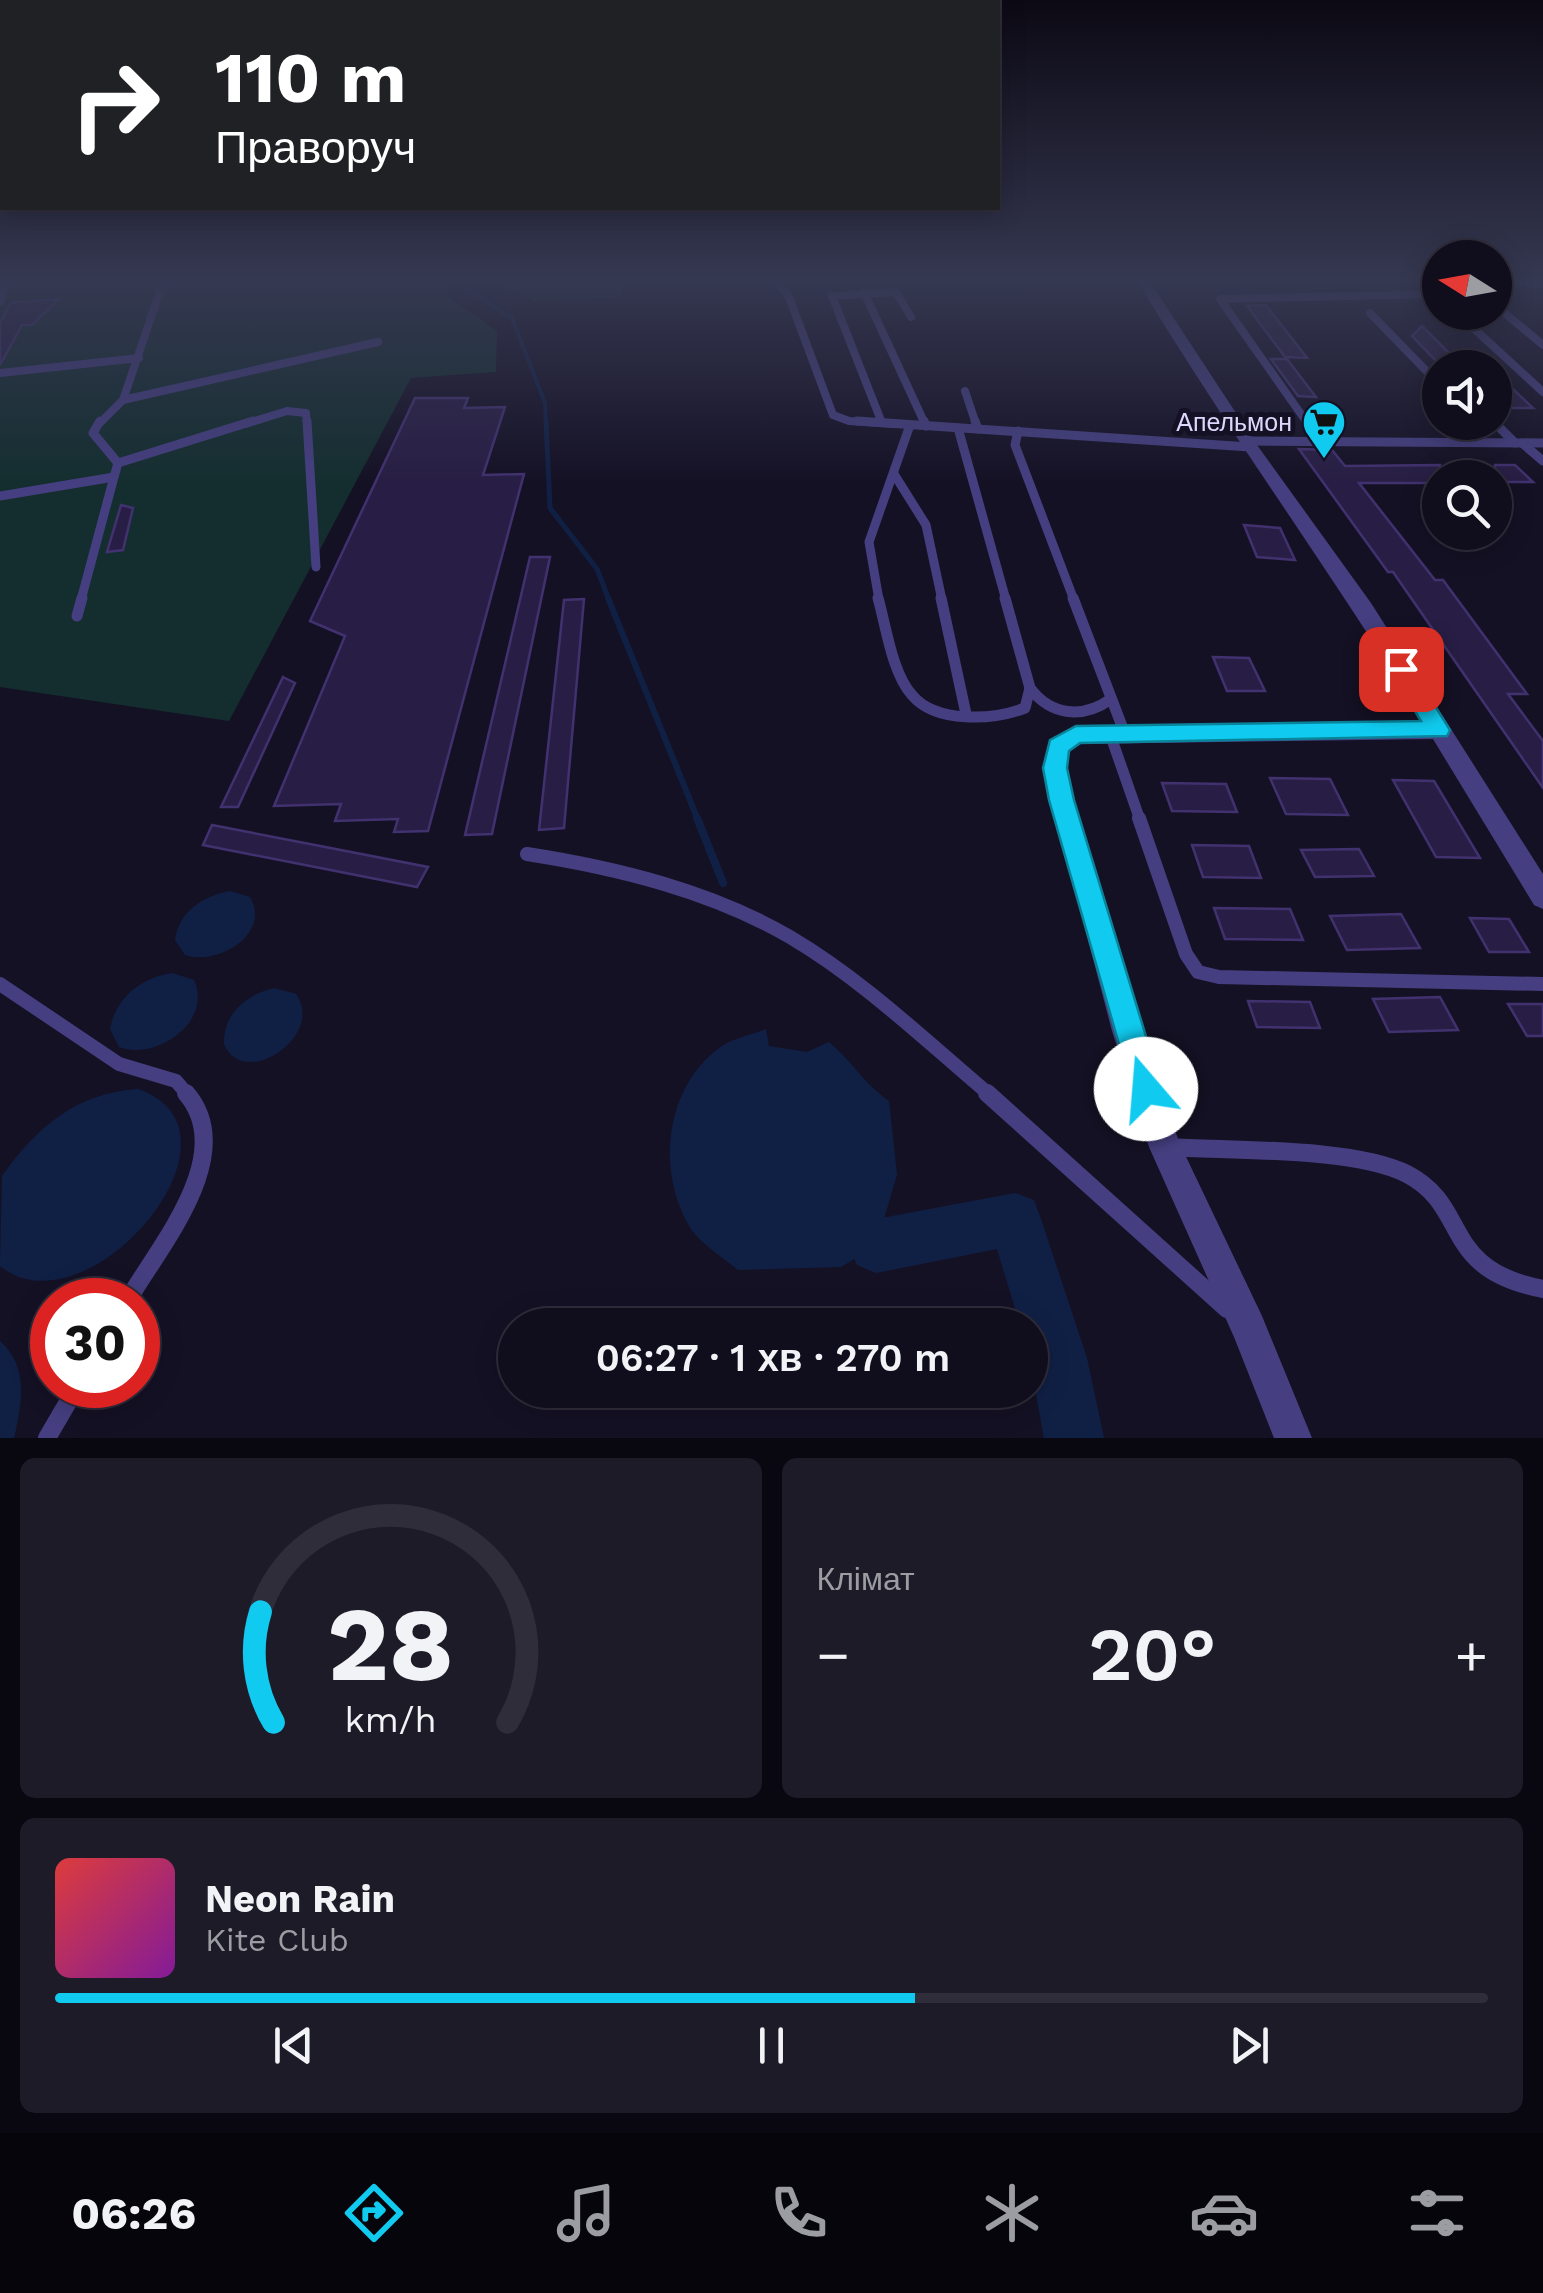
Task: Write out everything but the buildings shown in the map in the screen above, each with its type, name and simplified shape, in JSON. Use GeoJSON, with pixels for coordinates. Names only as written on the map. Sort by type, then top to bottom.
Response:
{"type":"FeatureCollection","features":[{"type":"Feature","properties":{"kind":"street"},"geometry":{"type":"LineString","coordinates":[[1187,349],[1248,444],[1364,608],[1543,897]]}},
{"type":"Feature","properties":{"kind":"street"},"geometry":{"type":"LineString","coordinates":[[1293,1438],[1249,1328],[1165,1147],[1127,1031],[1055,768],[1058,747],[1076,734],[1438,730]]}},
{"type":"Feature","properties":{"kind":"lane"},"geometry":{"type":"LineString","coordinates":[[118,462],[93,434],[101,420],[123,400],[142,349]]}},
{"type":"Feature","properties":{"kind":"lane"},"geometry":{"type":"LineString","coordinates":[[123,400],[347,349]]}},
{"type":"Feature","properties":{"kind":"lane"},"geometry":{"type":"LineString","coordinates":[[809,349],[833,415],[849,422],[1248,444],[1543,443]]}},
{"type":"Feature","properties":{"kind":"lane"},"geometry":{"type":"LineString","coordinates":[[853,349],[882,423]]}},
{"type":"Feature","properties":{"kind":"lane"},"geometry":{"type":"LineString","coordinates":[[890,349],[926,426]]}},
{"type":"Feature","properties":{"kind":"lane"},"geometry":{"type":"LineString","coordinates":[[1256,349],[1322,442]]}},
{"type":"Feature","properties":{"kind":"lane"},"geometry":{"type":"LineString","coordinates":[[1405,349],[1422,367]]}},
{"type":"Feature","properties":{"kind":"lane"},"geometry":{"type":"LineString","coordinates":[[1498,349],[1541,388]]}},
{"type":"Feature","properties":{"kind":"lane"},"geometry":{"type":"LineString","coordinates":[[0,373],[139,358]]}},
{"type":"Feature","properties":{"kind":"lane"},"geometry":{"type":"LineString","coordinates":[[966,391],[978,429]]}},
{"type":"Feature","properties":{"kind":"lane"},"geometry":{"type":"LineString","coordinates":[[118,462],[288,412],[306,413],[316,567]]}},
{"type":"Feature","properties":{"kind":"lane"},"geometry":{"type":"LineString","coordinates":[[910,425],[878,508],[868,556],[906,690],[922,707],[966,714],[1013,714],[1025,708],[1030,688]]}},
{"type":"Feature","properties":{"kind":"lane"},"geometry":{"type":"LineString","coordinates":[[958,428],[1030,688],[1040,706],[1058,712],[1098,710],[1110,698]]}},
{"type":"Feature","properties":{"kind":"lane"},"geometry":{"type":"LineString","coordinates":[[1018,431],[1016,445],[1110,698],[1186,954],[1198,972],[1219,977],[1543,984]]}},
{"type":"Feature","properties":{"kind":"lane"},"geometry":{"type":"LineString","coordinates":[[1512,437],[1543,462]]}},
{"type":"Feature","properties":{"kind":"lane"},"geometry":{"type":"LineString","coordinates":[[77,616],[118,462]]}},
{"type":"Feature","properties":{"kind":"lane"},"geometry":{"type":"LineString","coordinates":[[894,474],[908,490],[926,525],[966,714]]}},
{"type":"Feature","properties":{"kind":"lane"},"geometry":{"type":"LineString","coordinates":[[0,496],[114,477]]}},
{"type":"Feature","properties":{"kind":"lane"},"geometry":{"type":"LineString","coordinates":[[528,854],[598,864],[654,880],[770,926],[863,989],[969,1076],[1249,1328]]}},
{"type":"Feature","properties":{"kind":"lane"},"geometry":{"type":"LineString","coordinates":[[0,984],[40,1006],[120,1064],[176,1081],[201,1110],[204,1159],[194,1185],[141,1278]]}},
{"type":"Feature","properties":{"kind":"lane"},"geometry":{"type":"LineString","coordinates":[[1165,1147],[1391,1166],[1432,1192],[1457,1236],[1485,1269],[1508,1282],[1543,1289]]}},
{"type":"Feature","properties":{"kind":"lane"},"geometry":{"type":"LineString","coordinates":[[47,1438],[65,1408]]}},
{"type":"Feature","properties":{"kind":"green space"},"geometry":{"type":"Polygon","coordinates":[[[0,349],[497,349],[496,372],[411,378],[229,721],[0,687],[0,349]]]}},
{"type":"Feature","properties":{"kind":"water"},"geometry":{"type":"Polygon","coordinates":[[[230,891],[250,897],[255,911],[247,935],[225,952],[185,955],[175,940],[181,921],[202,901],[230,891]]]}},
{"type":"Feature","properties":{"kind":"water"},"geometry":{"type":"Polygon","coordinates":[[[172,973],[194,980],[198,996],[188,1023],[164,1043],[134,1050],[119,1047],[110,1029],[118,1007],[140,984],[172,973]]]}},
{"type":"Feature","properties":{"kind":"water"},"geometry":{"type":"Polygon","coordinates":[[[274,988],[296,994],[302,1010],[300,1026],[291,1041],[263,1060],[247,1062],[234,1057],[224,1044],[232,1015],[254,995],[274,988]]]}},
{"type":"Feature","properties":{"kind":"water"},"geometry":{"type":"Polygon","coordinates":[[[766,1029],[769,1046],[807,1052],[829,1042],[889,1101],[897,1175],[876,1246],[841,1267],[738,1270],[695,1235],[680,1206],[670,1156],[678,1106],[688,1083],[722,1046],[766,1029]]]}},
{"type":"Feature","properties":{"kind":"water"},"geometry":{"type":"Polygon","coordinates":[[[138,1089],[171,1112],[181,1145],[172,1183],[148,1220],[114,1253],[75,1274],[30,1278],[0,1266],[2,1176],[29,1142],[60,1116],[77,1105],[138,1089]]]}},
{"type":"Feature","properties":{"kind":"water"},"geometry":{"type":"Polygon","coordinates":[[[0,1341],[16,1362],[21,1386],[14,1438],[0,1438],[0,1341]]]}},
{"type":"Feature","properties":{"kind":"waterway"},"geometry":{"type":"LineString","coordinates":[[524,349],[545,403],[546,424]]}},
{"type":"Feature","properties":{"kind":"waterway"},"geometry":{"type":"LineString","coordinates":[[546,421],[550,508],[597,569],[609,600]]}},
{"type":"Feature","properties":{"kind":"waterway"},"geometry":{"type":"LineString","coordinates":[[608,598],[698,820]]}},
{"type":"Feature","properties":{"kind":"waterway"},"geometry":{"type":"LineString","coordinates":[[697,818],[723,883]]}},
{"type":"Feature","properties":{"kind":"waterway"},"geometry":{"type":"LineString","coordinates":[[876,1246],[1015,1219],[1058,1358],[1074,1438]]}},
{"type":"Feature","properties":{"kind":"place","name":"Апельмон"},"geometry":{"type":"Point","coordinates":[1324,460]}},
{"type":"Feature","properties":{"kind":"route"},"geometry":{"type":"LineString","coordinates":[[1146,1089],[1062,800],[1055,768],[1058,747],[1076,734],[1438,730],[1401,669]]}}]}
